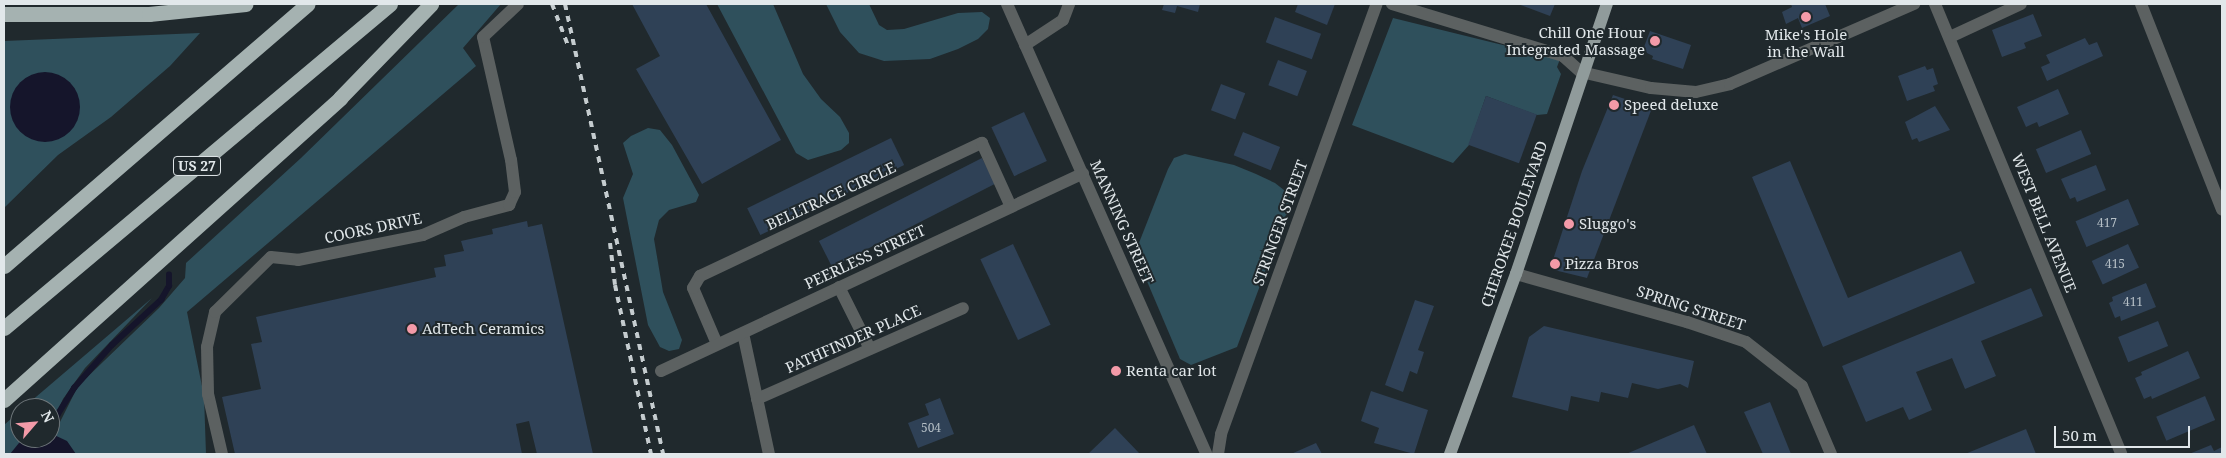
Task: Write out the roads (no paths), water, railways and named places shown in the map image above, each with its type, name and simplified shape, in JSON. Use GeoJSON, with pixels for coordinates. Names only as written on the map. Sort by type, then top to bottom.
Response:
{"type":"FeatureCollection","features":[{"type":"Feature","properties":{"kind":"highway"},"geometry":{"type":"LineString","coordinates":[[4,14],[149,14],[245,4]]}},
{"type":"Feature","properties":{"kind":"highway"},"geometry":{"type":"LineString","coordinates":[[4,266],[308,4]]}},
{"type":"Feature","properties":{"kind":"highway","name":"US 27"},"geometry":{"type":"LineString","coordinates":[[4,328],[390,4]]}},
{"type":"Feature","properties":{"kind":"highway"},"geometry":{"type":"LineString","coordinates":[[4,400],[340,98],[432,4]]}},
{"type":"Feature","properties":{"kind":"main road","name":"CHEROKEE BOULEVARD"},"geometry":{"type":"LineString","coordinates":[[1450,454],[1516,274],[1581,72],[1607,4]]}},
{"type":"Feature","properties":{"kind":"street","name":"COORS DRIVE"},"geometry":{"type":"LineString","coordinates":[[222,454],[208,394],[207,346],[215,312],[271,257],[298,260],[423,236],[464,217],[509,205],[515,192],[511,160],[483,37],[518,4]]}},
{"type":"Feature","properties":{"kind":"street","name":"MANNING STREET"},"geometry":{"type":"LineString","coordinates":[[1007,4],[1206,454]]}},
{"type":"Feature","properties":{"kind":"street"},"geometry":{"type":"LineString","coordinates":[[1025,45],[1063,20],[1069,4]]}},
{"type":"Feature","properties":{"kind":"street","name":"STRINGER STREET"},"geometry":{"type":"LineString","coordinates":[[1218,454],[1221,434],[1377,4]]}},
{"type":"Feature","properties":{"kind":"street"},"geometry":{"type":"LineString","coordinates":[[1392,4],[1563,56],[1581,72],[1651,88],[1696,92],[1730,84],[1914,4]]}},
{"type":"Feature","properties":{"kind":"street","name":"WEST BELL AVENUE"},"geometry":{"type":"LineString","coordinates":[[1935,4],[2121,454]]}},
{"type":"Feature","properties":{"kind":"street"},"geometry":{"type":"LineString","coordinates":[[1950,38],[2021,4]]}},
{"type":"Feature","properties":{"kind":"street"},"geometry":{"type":"LineString","coordinates":[[2141,4],[2222,210]]}},
{"type":"Feature","properties":{"kind":"street","name":"BELLTRACE CIRCLE"},"geometry":{"type":"LineString","coordinates":[[717,344],[693,288],[700,276],[982,143],[1011,207]]}},
{"type":"Feature","properties":{"kind":"street","name":"PEERLESS STREET"},"geometry":{"type":"LineString","coordinates":[[661,371],[1083,173]]}},
{"type":"Feature","properties":{"kind":"street","name":"SPRING STREET"},"geometry":{"type":"LineString","coordinates":[[1516,274],[1687,322],[1746,342],[1802,386],[1831,454]]}},
{"type":"Feature","properties":{"kind":"street"},"geometry":{"type":"LineString","coordinates":[[839,287],[870,349]]}},
{"type":"Feature","properties":{"kind":"street","name":"PATHFINDER PLACE"},"geometry":{"type":"LineString","coordinates":[[757,399],[963,308]]}},
{"type":"Feature","properties":{"kind":"street"},"geometry":{"type":"LineString","coordinates":[[743,333],[769,454]]}},
{"type":"Feature","properties":{"kind":"waterway"},"geometry":{"type":"LineString","coordinates":[[60,411],[74,388],[112,345],[161,300],[169,286],[169,275]]}},
{"type":"Feature","properties":{"kind":"railway"},"geometry":{"type":"LineString","coordinates":[[552,4],[569,48]]}},
{"type":"Feature","properties":{"kind":"railway"},"geometry":{"type":"LineString","coordinates":[[565,4],[663,454]]}},
{"type":"Feature","properties":{"kind":"railway"},"geometry":{"type":"LineString","coordinates":[[610,243],[615,285],[651,454]]}},
{"type":"Feature","properties":{"kind":"place","name":"Mike's Hole in the Wall"},"geometry":{"type":"Point","coordinates":[1806,17]}},
{"type":"Feature","properties":{"kind":"place","name":"Chill One Hour Integrated Massage"},"geometry":{"type":"Point","coordinates":[1655,41]}},
{"type":"Feature","properties":{"kind":"place","name":"Speed deluxe"},"geometry":{"type":"Point","coordinates":[1614,105]}},
{"type":"Feature","properties":{"kind":"place","name":"Sluggo's"},"geometry":{"type":"Point","coordinates":[1569,224]}},
{"type":"Feature","properties":{"kind":"place","name":"Pizza Bros"},"geometry":{"type":"Point","coordinates":[1555,264]}},
{"type":"Feature","properties":{"kind":"place","name":"AdTech Ceramics"},"geometry":{"type":"Point","coordinates":[412,329]}},
{"type":"Feature","properties":{"kind":"place","name":"Renta car lot"},"geometry":{"type":"Point","coordinates":[1116,371]}}]}
